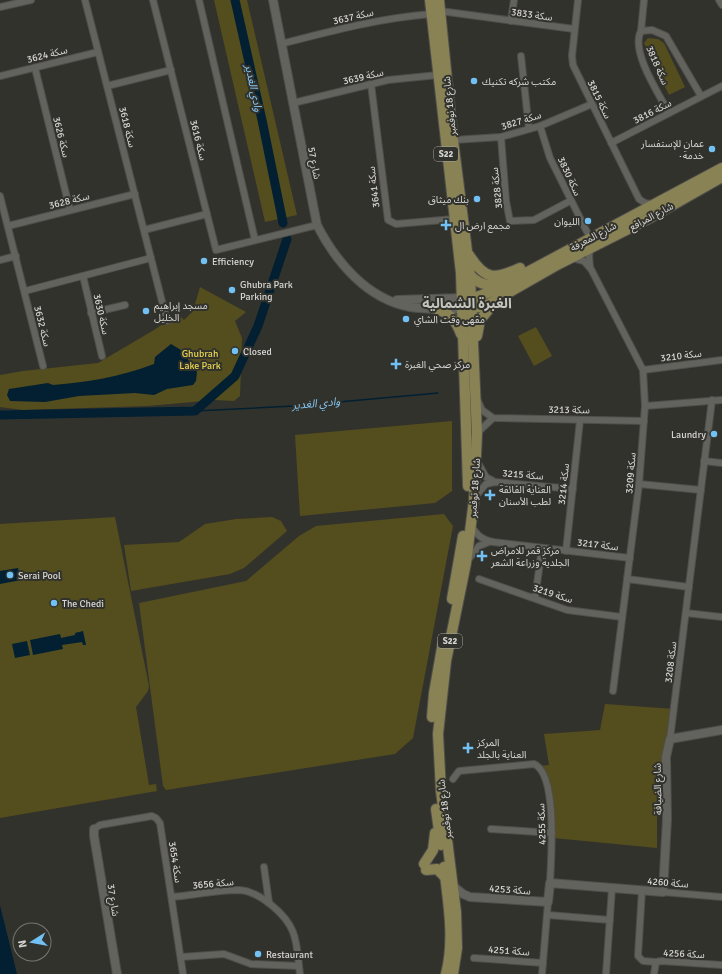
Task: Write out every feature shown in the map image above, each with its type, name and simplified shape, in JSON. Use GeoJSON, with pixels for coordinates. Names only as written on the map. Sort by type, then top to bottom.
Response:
{"type":"FeatureCollection","features":[{"type":"Feature","properties":{"kind":"main road","name":"شارع 18 نوفمبر"},"geometry":{"type":"LineString","coordinates":[[430,0],[436,12],[470,275],[464,341],[468,478],[463,539],[434,693],[431,752],[445,876],[450,938],[446,974]]}},
{"type":"Feature","properties":{"kind":"main road","name":"شارع 18 نوفمبر"},"geometry":{"type":"LineString","coordinates":[[439,0],[436,12],[438,75],[461,273],[467,298]]}},
{"type":"Feature","properties":{"kind":"main road","name":"شارع المعرفة"},"geometry":{"type":"LineString","coordinates":[[467,298],[484,295],[722,168]]}},
{"type":"Feature","properties":{"kind":"main road","name":"شارع المرافع"},"geometry":{"type":"LineString","coordinates":[[467,309],[485,306],[720,179]]}},
{"type":"Feature","properties":{"kind":"main road"},"geometry":{"type":"LineString","coordinates":[[468,252],[480,270],[497,277],[534,262],[586,232],[618,217],[633,216]]}},
{"type":"Feature","properties":{"kind":"main road"},"geometry":{"type":"LineString","coordinates":[[470,275],[476,281],[489,285],[510,280]]}},
{"type":"Feature","properties":{"kind":"main road"},"geometry":{"type":"LineString","coordinates":[[474,355],[480,320],[486,311],[500,298]]}},
{"type":"Feature","properties":{"kind":"main road"},"geometry":{"type":"LineString","coordinates":[[434,308],[448,313],[453,318],[464,341]]}},
{"type":"Feature","properties":{"kind":"main road","name":"شارع 18 نوفمبر"},"geometry":{"type":"LineString","coordinates":[[454,974],[457,948],[456,912],[441,791],[438,734],[446,660],[466,563],[474,500],[477,433],[476,396],[474,355],[467,309]]}},
{"type":"Feature","properties":{"kind":"main road"},"geometry":{"type":"LineString","coordinates":[[436,805],[435,843],[425,867],[437,869],[445,876]]}},
{"type":"Feature","properties":{"kind":"street"},"geometry":{"type":"LineString","coordinates":[[0,7],[31,0]]}},
{"type":"Feature","properties":{"kind":"street","name":"سكة 3618"},"geometry":{"type":"LineString","coordinates":[[85,0],[167,321]]}},
{"type":"Feature","properties":{"kind":"street","name":"سكة 3616"},"geometry":{"type":"LineString","coordinates":[[153,0],[216,250],[318,225]]}},
{"type":"Feature","properties":{"kind":"street"},"geometry":{"type":"LineString","coordinates":[[199,0],[255,240]]}},
{"type":"Feature","properties":{"kind":"street","name":"شارع 57"},"geometry":{"type":"LineString","coordinates":[[272,0],[318,225],[336,257],[355,278],[367,287],[390,300],[412,307],[467,309]]}},
{"type":"Feature","properties":{"kind":"street"},"geometry":{"type":"LineString","coordinates":[[512,21],[514,0]]}},
{"type":"Feature","properties":{"kind":"street","name":"سكة 3815"},"geometry":{"type":"LineString","coordinates":[[578,0],[572,62],[639,199]]}},
{"type":"Feature","properties":{"kind":"street","name":"سكة 3818"},"geometry":{"type":"LineString","coordinates":[[644,0],[641,31],[638,42],[640,53],[669,113]]}},
{"type":"Feature","properties":{"kind":"street"},"geometry":{"type":"LineString","coordinates":[[719,0],[722,5]]}},
{"type":"Feature","properties":{"kind":"street","name":"سكة 3637"},"geometry":{"type":"LineString","coordinates":[[281,44],[365,23],[395,17],[436,12]]}},
{"type":"Feature","properties":{"kind":"street","name":"سكة 3833"},"geometry":{"type":"LineString","coordinates":[[436,12],[574,30]]}},
{"type":"Feature","properties":{"kind":"street"},"geometry":{"type":"LineString","coordinates":[[641,31],[652,30],[666,36],[701,96]]}},
{"type":"Feature","properties":{"kind":"street","name":"سكة 3624"},"geometry":{"type":"LineString","coordinates":[[0,76],[98,52]]}},
{"type":"Feature","properties":{"kind":"street"},"geometry":{"type":"LineString","coordinates":[[521,56],[529,129]]}},
{"type":"Feature","properties":{"kind":"street","name":"سكة 3626"},"geometry":{"type":"LineString","coordinates":[[35,68],[70,210]]}},
{"type":"Feature","properties":{"kind":"street"},"geometry":{"type":"LineString","coordinates":[[107,86],[171,70]]}},
{"type":"Feature","properties":{"kind":"street","name":"سكة 3639"},"geometry":{"type":"LineString","coordinates":[[293,102],[371,84],[438,75]]}},
{"type":"Feature","properties":{"kind":"street","name":"سكة 3641"},"geometry":{"type":"LineString","coordinates":[[371,84],[388,220],[396,224],[454,218]]}},
{"type":"Feature","properties":{"kind":"street","name":"سكة 3816"},"geometry":{"type":"LineString","coordinates":[[611,143],[722,86]]}},
{"type":"Feature","properties":{"kind":"street","name":"سكة 3827"},"geometry":{"type":"LineString","coordinates":[[453,140],[501,137],[540,126],[592,104]]}},
{"type":"Feature","properties":{"kind":"street","name":"سكة 3830"},"geometry":{"type":"LineString","coordinates":[[540,126],[550,158],[586,232]]}},
{"type":"Feature","properties":{"kind":"street","name":"سكة 3828"},"geometry":{"type":"LineString","coordinates":[[501,137],[506,201],[510,221],[534,220],[570,201]]}},
{"type":"Feature","properties":{"kind":"street","name":"سكة 3628"},"geometry":{"type":"LineString","coordinates":[[8,226],[134,194]]}},
{"type":"Feature","properties":{"kind":"street"},"geometry":{"type":"LineString","coordinates":[[0,196],[24,291],[151,258]]}},
{"type":"Feature","properties":{"kind":"street"},"geometry":{"type":"LineString","coordinates":[[639,199],[649,205],[655,204]]}},
{"type":"Feature","properties":{"kind":"street"},"geometry":{"type":"LineString","coordinates":[[633,216],[639,207],[639,199]]}},
{"type":"Feature","properties":{"kind":"street"},"geometry":{"type":"LineString","coordinates":[[144,230],[207,214]]}},
{"type":"Feature","properties":{"kind":"street","name":"سكة 3209"},"geometry":{"type":"LineString","coordinates":[[590,249],[589,256],[591,269],[643,370],[645,406],[639,484],[613,691]]}},
{"type":"Feature","properties":{"kind":"street"},"geometry":{"type":"LineString","coordinates":[[0,260],[16,256]]}},
{"type":"Feature","properties":{"kind":"street"},"geometry":{"type":"LineString","coordinates":[[572,258],[584,261],[591,269]]}},
{"type":"Feature","properties":{"kind":"street","name":"سكة 3630"},"geometry":{"type":"LineString","coordinates":[[83,276],[102,356]]}},
{"type":"Feature","properties":{"kind":"street","name":"سكة 3632"},"geometry":{"type":"LineString","coordinates":[[24,291],[43,366]]}},
{"type":"Feature","properties":{"kind":"street"},"geometry":{"type":"LineString","coordinates":[[390,300],[467,298]]}},
{"type":"Feature","properties":{"kind":"street"},"geometry":{"type":"LineString","coordinates":[[91,313],[125,305]]}},
{"type":"Feature","properties":{"kind":"street","name":"سكة 3210"},"geometry":{"type":"LineString","coordinates":[[643,370],[722,360]]}},
{"type":"Feature","properties":{"kind":"street"},"geometry":{"type":"LineString","coordinates":[[476,396],[482,410],[493,418],[477,433]]}},
{"type":"Feature","properties":{"kind":"street","name":"سكة 3208"},"geometry":{"type":"LineString","coordinates":[[670,739],[712,400]]}},
{"type":"Feature","properties":{"kind":"street"},"geometry":{"type":"LineString","coordinates":[[645,406],[722,400]]}},
{"type":"Feature","properties":{"kind":"street","name":"سكة 3213"},"geometry":{"type":"LineString","coordinates":[[493,418],[644,421]]}},
{"type":"Feature","properties":{"kind":"street","name":"سكة 3214"},"geometry":{"type":"LineString","coordinates":[[566,551],[580,420]]}},
{"type":"Feature","properties":{"kind":"street","name":"سكة 3215"},"geometry":{"type":"LineString","coordinates":[[476,460],[481,470],[495,482]]}},
{"type":"Feature","properties":{"kind":"street"},"geometry":{"type":"LineString","coordinates":[[704,461],[722,463]]}},
{"type":"Feature","properties":{"kind":"street","name":"سكة 3215"},"geometry":{"type":"LineString","coordinates":[[474,500],[486,484],[495,482],[573,489]]}},
{"type":"Feature","properties":{"kind":"street"},"geometry":{"type":"LineString","coordinates":[[639,484],[701,490]]}},
{"type":"Feature","properties":{"kind":"street","name":"سكة 3217"},"geometry":{"type":"LineString","coordinates":[[471,526],[482,540],[630,558]]}},
{"type":"Feature","properties":{"kind":"street"},"geometry":{"type":"LineString","coordinates":[[466,563],[479,546],[493,542]]}},
{"type":"Feature","properties":{"kind":"street"},"geometry":{"type":"LineString","coordinates":[[535,598],[542,548]]}},
{"type":"Feature","properties":{"kind":"street","name":"سكة 3219"},"geometry":{"type":"LineString","coordinates":[[479,579],[567,610],[622,617]]}},
{"type":"Feature","properties":{"kind":"street"},"geometry":{"type":"LineString","coordinates":[[627,579],[689,587]]}},
{"type":"Feature","properties":{"kind":"street"},"geometry":{"type":"LineString","coordinates":[[686,613],[722,617]]}},
{"type":"Feature","properties":{"kind":"street"},"geometry":{"type":"LineString","coordinates":[[670,739],[722,730]]}},
{"type":"Feature","properties":{"kind":"street","name":"شارع الضيافة"},"geometry":{"type":"LineString","coordinates":[[663,892],[667,818],[666,757],[670,739]]}},
{"type":"Feature","properties":{"kind":"street","name":"سكة 4255"},"geometry":{"type":"LineString","coordinates":[[453,779],[459,771],[534,764],[540,767],[544,774],[550,801],[552,833],[548,915],[542,974]]}},
{"type":"Feature","properties":{"kind":"street","name":"سكة 3654"},"geometry":{"type":"LineString","coordinates":[[94,829],[100,825],[152,816],[160,823],[183,974]]}},
{"type":"Feature","properties":{"kind":"street","name":"شارع 37"},"geometry":{"type":"LineString","coordinates":[[94,829],[117,974]]}},
{"type":"Feature","properties":{"kind":"street"},"geometry":{"type":"LineString","coordinates":[[491,829],[552,833]]}},
{"type":"Feature","properties":{"kind":"street"},"geometry":{"type":"LineString","coordinates":[[264,867],[269,903]]}},
{"type":"Feature","properties":{"kind":"street","name":"سكة 4260"},"geometry":{"type":"LineString","coordinates":[[550,883],[722,897]]}},
{"type":"Feature","properties":{"kind":"street","name":"سكة 4253"},"geometry":{"type":"LineString","coordinates":[[453,886],[462,894],[470,897],[548,902]]}},
{"type":"Feature","properties":{"kind":"street"},"geometry":{"type":"LineString","coordinates":[[606,974],[612,888]]}},
{"type":"Feature","properties":{"kind":"street","name":"سكة 3656"},"geometry":{"type":"LineString","coordinates":[[172,897],[240,890],[269,903],[287,921],[293,931],[300,974]]}},
{"type":"Feature","properties":{"kind":"street"},"geometry":{"type":"LineString","coordinates":[[642,890],[638,956],[642,961],[656,962]]}},
{"type":"Feature","properties":{"kind":"street"},"geometry":{"type":"LineString","coordinates":[[456,912],[462,900],[470,897]]}},
{"type":"Feature","properties":{"kind":"street"},"geometry":{"type":"LineString","coordinates":[[548,915],[610,920]]}},
{"type":"Feature","properties":{"kind":"street"},"geometry":{"type":"LineString","coordinates":[[181,957],[224,954],[251,964],[299,966]]}},
{"type":"Feature","properties":{"kind":"street","name":"سكة 4251"},"geometry":{"type":"LineString","coordinates":[[474,958],[543,963]]}},
{"type":"Feature","properties":{"kind":"street","name":"سكة 4256"},"geometry":{"type":"LineString","coordinates":[[654,974],[656,962],[722,965]]}},
{"type":"Feature","properties":{"kind":"green space"},"geometry":{"type":"Polygon","coordinates":[[[214,0],[247,0],[297,215],[265,222],[214,0]]]}},
{"type":"Feature","properties":{"kind":"green space"},"geometry":{"type":"Polygon","coordinates":[[[648,38],[658,39],[664,43],[685,87],[669,95],[644,43],[648,38]]]}},
{"type":"Feature","properties":{"kind":"green space","name":"Ghubrah Lake Park"},"geometry":{"type":"Polygon","coordinates":[[[200,287],[246,312],[235,321],[242,338],[240,396],[234,401],[215,400],[148,406],[23,410],[0,407],[0,375],[98,363],[178,314],[184,320],[193,311],[200,287]]]}},
{"type":"Feature","properties":{"kind":"green space"},"geometry":{"type":"Polygon","coordinates":[[[536,327],[552,356],[534,366],[518,336],[536,327]]]}},
{"type":"Feature","properties":{"kind":"green space"},"geometry":{"type":"Polygon","coordinates":[[[452,421],[452,491],[435,503],[300,516],[295,435],[452,421]]]}},
{"type":"Feature","properties":{"kind":"green space"},"geometry":{"type":"Polygon","coordinates":[[[444,514],[453,526],[413,738],[395,754],[166,790],[163,786],[139,603],[246,581],[299,536],[316,526],[444,514]]]}},
{"type":"Feature","properties":{"kind":"green space","name":"The Chedi"},"geometry":{"type":"Polygon","coordinates":[[[115,517],[149,686],[148,691],[136,707],[149,785],[156,784],[157,791],[0,818],[0,524],[115,517]]]}},
{"type":"Feature","properties":{"kind":"green space"},"geometry":{"type":"Polygon","coordinates":[[[272,517],[281,521],[287,531],[244,568],[230,574],[131,591],[124,545],[179,542],[205,524],[236,519],[272,517]]]}},
{"type":"Feature","properties":{"kind":"green space"},"geometry":{"type":"Polygon","coordinates":[[[605,704],[674,709],[666,757],[657,783],[657,848],[553,838],[551,801],[540,766],[549,765],[544,734],[600,730],[605,704]]]}},
{"type":"Feature","properties":{"kind":"water"},"geometry":{"type":"Polygon","coordinates":[[[171,344],[181,350],[197,372],[196,381],[193,385],[167,389],[154,395],[135,393],[79,396],[45,402],[10,401],[7,395],[9,389],[48,383],[53,385],[79,382],[117,376],[141,369],[154,364],[155,357],[171,344]]]}},
{"type":"Feature","properties":{"kind":"water","name":"Serai Pool"},"geometry":{"type":"Polygon","coordinates":[[[18,568],[21,580],[0,584],[0,571],[18,568]]]}},
{"type":"Feature","properties":{"kind":"water"},"geometry":{"type":"Polygon","coordinates":[[[83,631],[86,645],[83,645],[82,642],[62,645],[63,649],[33,655],[30,640],[60,634],[61,638],[75,635],[75,633],[83,631]]]}},
{"type":"Feature","properties":{"kind":"water"},"geometry":{"type":"Polygon","coordinates":[[[27,641],[30,655],[15,658],[12,644],[27,641]]]}},
{"type":"Feature","properties":{"kind":"water"},"geometry":{"type":"Polygon","coordinates":[[[0,905],[12,954],[12,962],[14,962],[17,974],[0,974],[0,905]]]}},
{"type":"Feature","properties":{"kind":"waterway","name":"وادي الغدير"},"geometry":{"type":"LineString","coordinates":[[235,0],[283,223]]}},
{"type":"Feature","properties":{"kind":"waterway","name":"وادي الغدير"},"geometry":{"type":"LineString","coordinates":[[0,415],[195,411],[235,376],[258,326],[287,239]]}},
{"type":"Feature","properties":{"kind":"waterway","name":"وادي الغدير"},"geometry":{"type":"LineString","coordinates":[[195,411],[294,406],[438,393]]}},
{"type":"Feature","properties":{"kind":"place","name":"مكتب شركه تكنيك"},"geometry":{"type":"Point","coordinates":[474,81]}},
{"type":"Feature","properties":{"kind":"place","name":"عمان للإستفسار -خدمة"},"geometry":{"type":"Point","coordinates":[712,149]}},
{"type":"Feature","properties":{"kind":"place","name":"بنك ميثاق"},"geometry":{"type":"Point","coordinates":[477,199]}},
{"type":"Feature","properties":{"kind":"place","name":"الليوان"},"geometry":{"type":"Point","coordinates":[588,221]}},
{"type":"Feature","properties":{"kind":"place","name":"مجمع ارض ال"},"geometry":{"type":"Point","coordinates":[446,225]}},
{"type":"Feature","properties":{"kind":"place","name":"Efficiency"},"geometry":{"type":"Point","coordinates":[204,261]}},
{"type":"Feature","properties":{"kind":"place","name":"Ghubra Park Parking"},"geometry":{"type":"Point","coordinates":[232,290]}},
{"type":"Feature","properties":{"kind":"place","name":"مسجد إبراهيم الخليل"},"geometry":{"type":"Point","coordinates":[146,311]}},
{"type":"Feature","properties":{"kind":"place","name":"مقهى وقت الشاي"},"geometry":{"type":"Point","coordinates":[406,319]}},
{"type":"Feature","properties":{"kind":"place","name":"Closed"},"geometry":{"type":"Point","coordinates":[235,351]}},
{"type":"Feature","properties":{"kind":"place","name":"مركز صحي الغبرة"},"geometry":{"type":"Point","coordinates":[396,364]}},
{"type":"Feature","properties":{"kind":"place","name":"Laundry"},"geometry":{"type":"Point","coordinates":[714,434]}},
{"type":"Feature","properties":{"kind":"place","name":"العناية الفائقة لطب الأسنان"},"geometry":{"type":"Point","coordinates":[490,495]}},
{"type":"Feature","properties":{"kind":"place","name":"مركز قمر للامراض الجلدية وزراعة الشعر"},"geometry":{"type":"Point","coordinates":[482,556]}},
{"type":"Feature","properties":{"kind":"place","name":"Serai Pool"},"geometry":{"type":"Point","coordinates":[10,575]}},
{"type":"Feature","properties":{"kind":"place","name":"The Chedi"},"geometry":{"type":"Point","coordinates":[54,603]}},
{"type":"Feature","properties":{"kind":"place","name":"المركز العناية بالجلد"},"geometry":{"type":"Point","coordinates":[468,748]}},
{"type":"Feature","properties":{"kind":"place","name":"Restaurant"},"geometry":{"type":"Point","coordinates":[258,954]}},
{"type":"Feature","properties":{"kind":"district","name":"الغبرة الشمالية"},"geometry":{"type":"Point","coordinates":[467,303]}}]}
